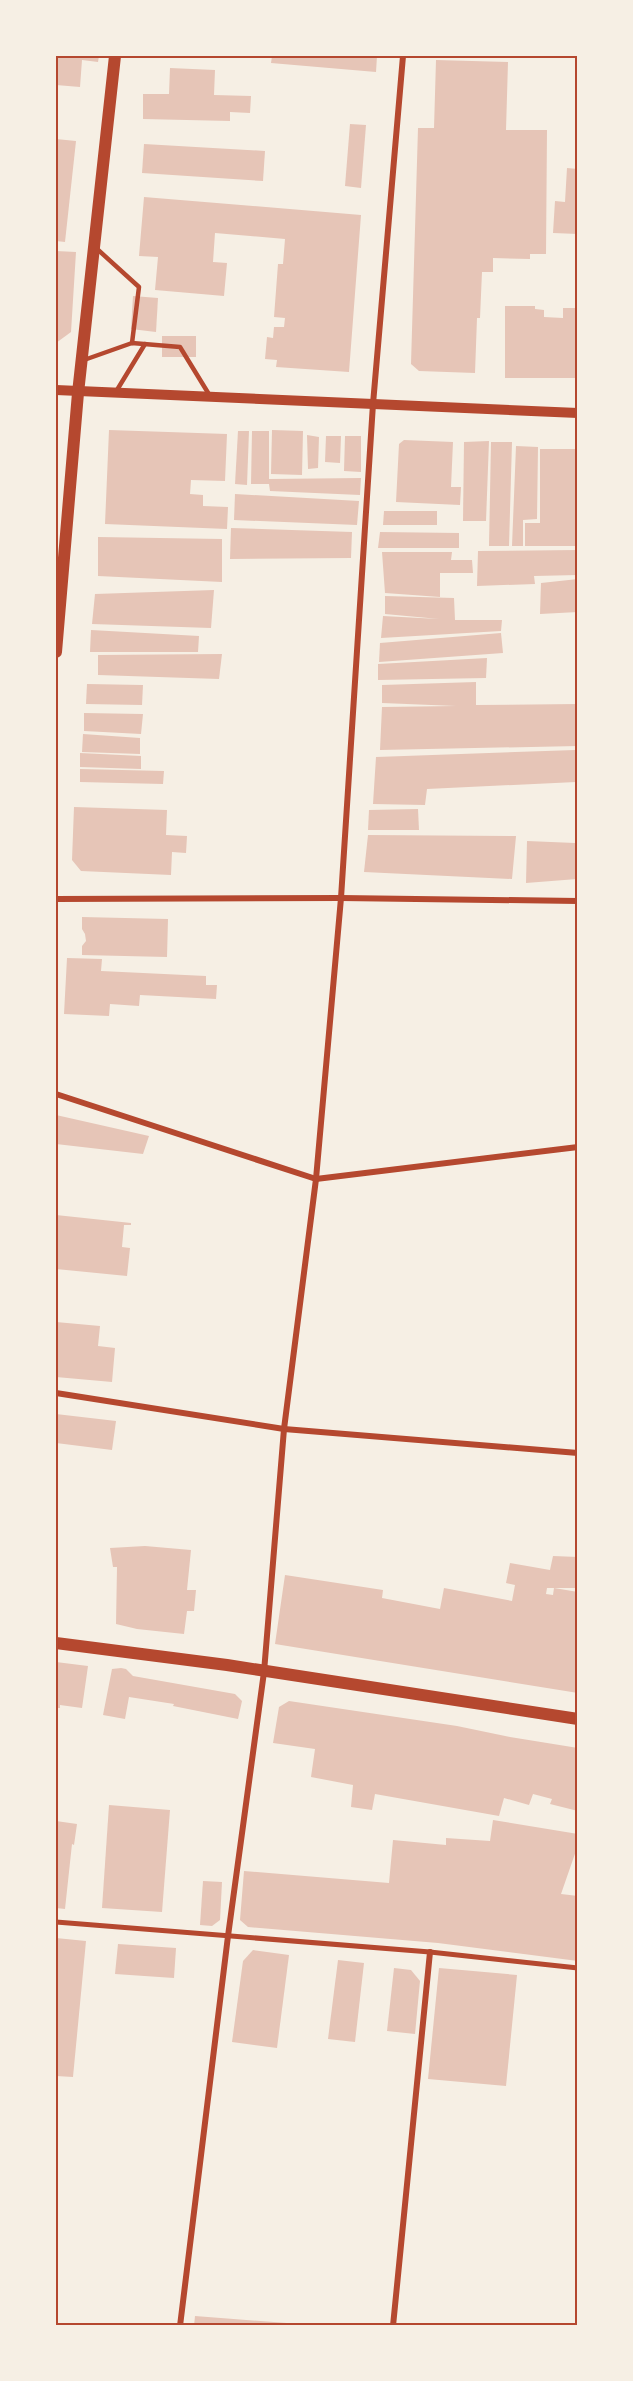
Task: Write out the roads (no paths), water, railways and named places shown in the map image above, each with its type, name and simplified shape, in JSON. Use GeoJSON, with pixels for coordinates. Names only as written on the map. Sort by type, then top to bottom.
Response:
{"type":"FeatureCollection","features":[{"type":"Feature","properties":{"kind":"main road"},"geometry":{"type":"LineString","coordinates":[[56,652],[78,393],[115,56]]}},
{"type":"Feature","properties":{"kind":"main road"},"geometry":{"type":"LineString","coordinates":[[56,1643],[578,1719]]}},
{"type":"Feature","properties":{"kind":"street"},"geometry":{"type":"LineString","coordinates":[[180,2325],[228,1936],[264,1672],[284,1429],[316,1179],[341,898],[373,404],[403,56]]}},
{"type":"Feature","properties":{"kind":"street"},"geometry":{"type":"LineString","coordinates":[[56,390],[78,393],[578,413]]}},
{"type":"Feature","properties":{"kind":"street"},"geometry":{"type":"LineString","coordinates":[[56,899],[341,898],[578,901]]}},
{"type":"Feature","properties":{"kind":"street"},"geometry":{"type":"LineString","coordinates":[[56,1094],[316,1179],[578,1147]]}},
{"type":"Feature","properties":{"kind":"street"},"geometry":{"type":"LineString","coordinates":[[56,1393],[284,1429],[578,1453]]}},
{"type":"Feature","properties":{"kind":"street"},"geometry":{"type":"LineString","coordinates":[[56,1922],[430,1952],[578,1968]]}},
{"type":"Feature","properties":{"kind":"street"},"geometry":{"type":"LineString","coordinates":[[393,2325],[430,1952]]}},
{"type":"Feature","properties":{"kind":"lane"},"geometry":{"type":"LineString","coordinates":[[94,246],[139,287],[132,343]]}},
{"type":"Feature","properties":{"kind":"lane"},"geometry":{"type":"LineString","coordinates":[[82,361],[132,343],[180,347],[210,398]]}},
{"type":"Feature","properties":{"kind":"lane"},"geometry":{"type":"LineString","coordinates":[[114,394],[145,344]]}}]}
